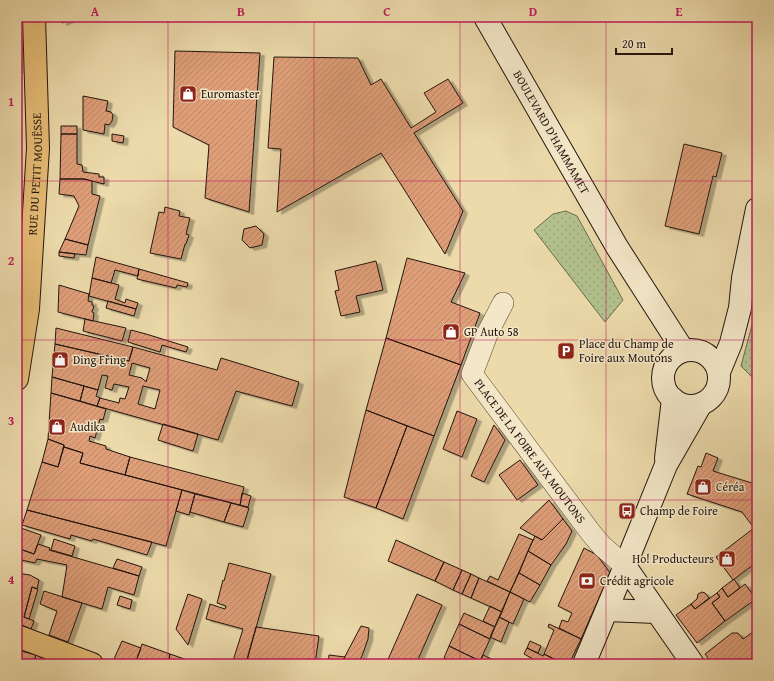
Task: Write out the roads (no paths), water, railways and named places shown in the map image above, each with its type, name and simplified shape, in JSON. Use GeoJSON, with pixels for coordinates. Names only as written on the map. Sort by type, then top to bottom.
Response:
{"type":"FeatureCollection","features":[{"type":"Feature","properties":{"kind":"main road","name":"RUE DU PETIT MOUËSSE"},"geometry":{"type":"LineString","coordinates":[[17,379],[28,309],[38,148],[34,17]]}},
{"type":"Feature","properties":{"kind":"main road","name":"BOULEVARD D'HAMMAMET"},"geometry":{"type":"LineString","coordinates":[[485,17],[617,247],[676,356]]}},
{"type":"Feature","properties":{"kind":"main road"},"geometry":{"type":"LineString","coordinates":[[719,372],[730,343],[740,308],[742,278],[757,209]]}},
{"type":"Feature","properties":{"kind":"main road"},"geometry":{"type":"LineString","coordinates":[[705,352],[719,336],[742,278]]}},
{"type":"Feature","properties":{"kind":"main road"},"geometry":{"type":"LineString","coordinates":[[690,349],[705,352],[712,358],[719,372],[720,380],[714,394],[708,400],[694,406],[679,403],[672,399],[667,392],[664,381],[664,368],[676,356],[690,349]]}},
{"type":"Feature","properties":{"kind":"main road"},"geometry":{"type":"LineString","coordinates":[[666,465],[672,399]]}},
{"type":"Feature","properties":{"kind":"main road"},"geometry":{"type":"LineString","coordinates":[[584,664],[608,610],[666,465],[701,404]]}},
{"type":"Feature","properties":{"kind":"main road"},"geometry":{"type":"LineString","coordinates":[[626,566],[693,664]]}},
{"type":"Feature","properties":{"kind":"main road"},"geometry":{"type":"LineString","coordinates":[[608,610],[656,612]]}},
{"type":"Feature","properties":{"kind":"main road"},"geometry":{"type":"LineString","coordinates":[[17,636],[92,664]]}},
{"type":"Feature","properties":{"kind":"street","name":"PLACE DE LA FOIRE AUX MOUTONS"},"geometry":{"type":"LineString","coordinates":[[503,303],[488,332],[472,374],[591,533],[602,546],[626,566]]}},
{"type":"Feature","properties":{"kind":"place","name":"Euromaster"},"geometry":{"type":"Point","coordinates":[188,94]}},
{"type":"Feature","properties":{"kind":"place","name":"GP Auto 58"},"geometry":{"type":"Point","coordinates":[451,332]}},
{"type":"Feature","properties":{"kind":"place","name":"Place du Champ de Foire aux Moutons"},"geometry":{"type":"Point","coordinates":[566,351]}},
{"type":"Feature","properties":{"kind":"place","name":"Ding Fring"},"geometry":{"type":"Point","coordinates":[60,360]}},
{"type":"Feature","properties":{"kind":"place","name":"Audika"},"geometry":{"type":"Point","coordinates":[57,427]}},
{"type":"Feature","properties":{"kind":"place","name":"Céréa"},"geometry":{"type":"Point","coordinates":[703,487]}},
{"type":"Feature","properties":{"kind":"place","name":"Champ de Foire"},"geometry":{"type":"Point","coordinates":[627,511]}},
{"type":"Feature","properties":{"kind":"place","name":"Ho! Producteurs"},"geometry":{"type":"Point","coordinates":[727,559]}},
{"type":"Feature","properties":{"kind":"place","name":"Crédit agricole"},"geometry":{"type":"Point","coordinates":[587,581]}}]}
